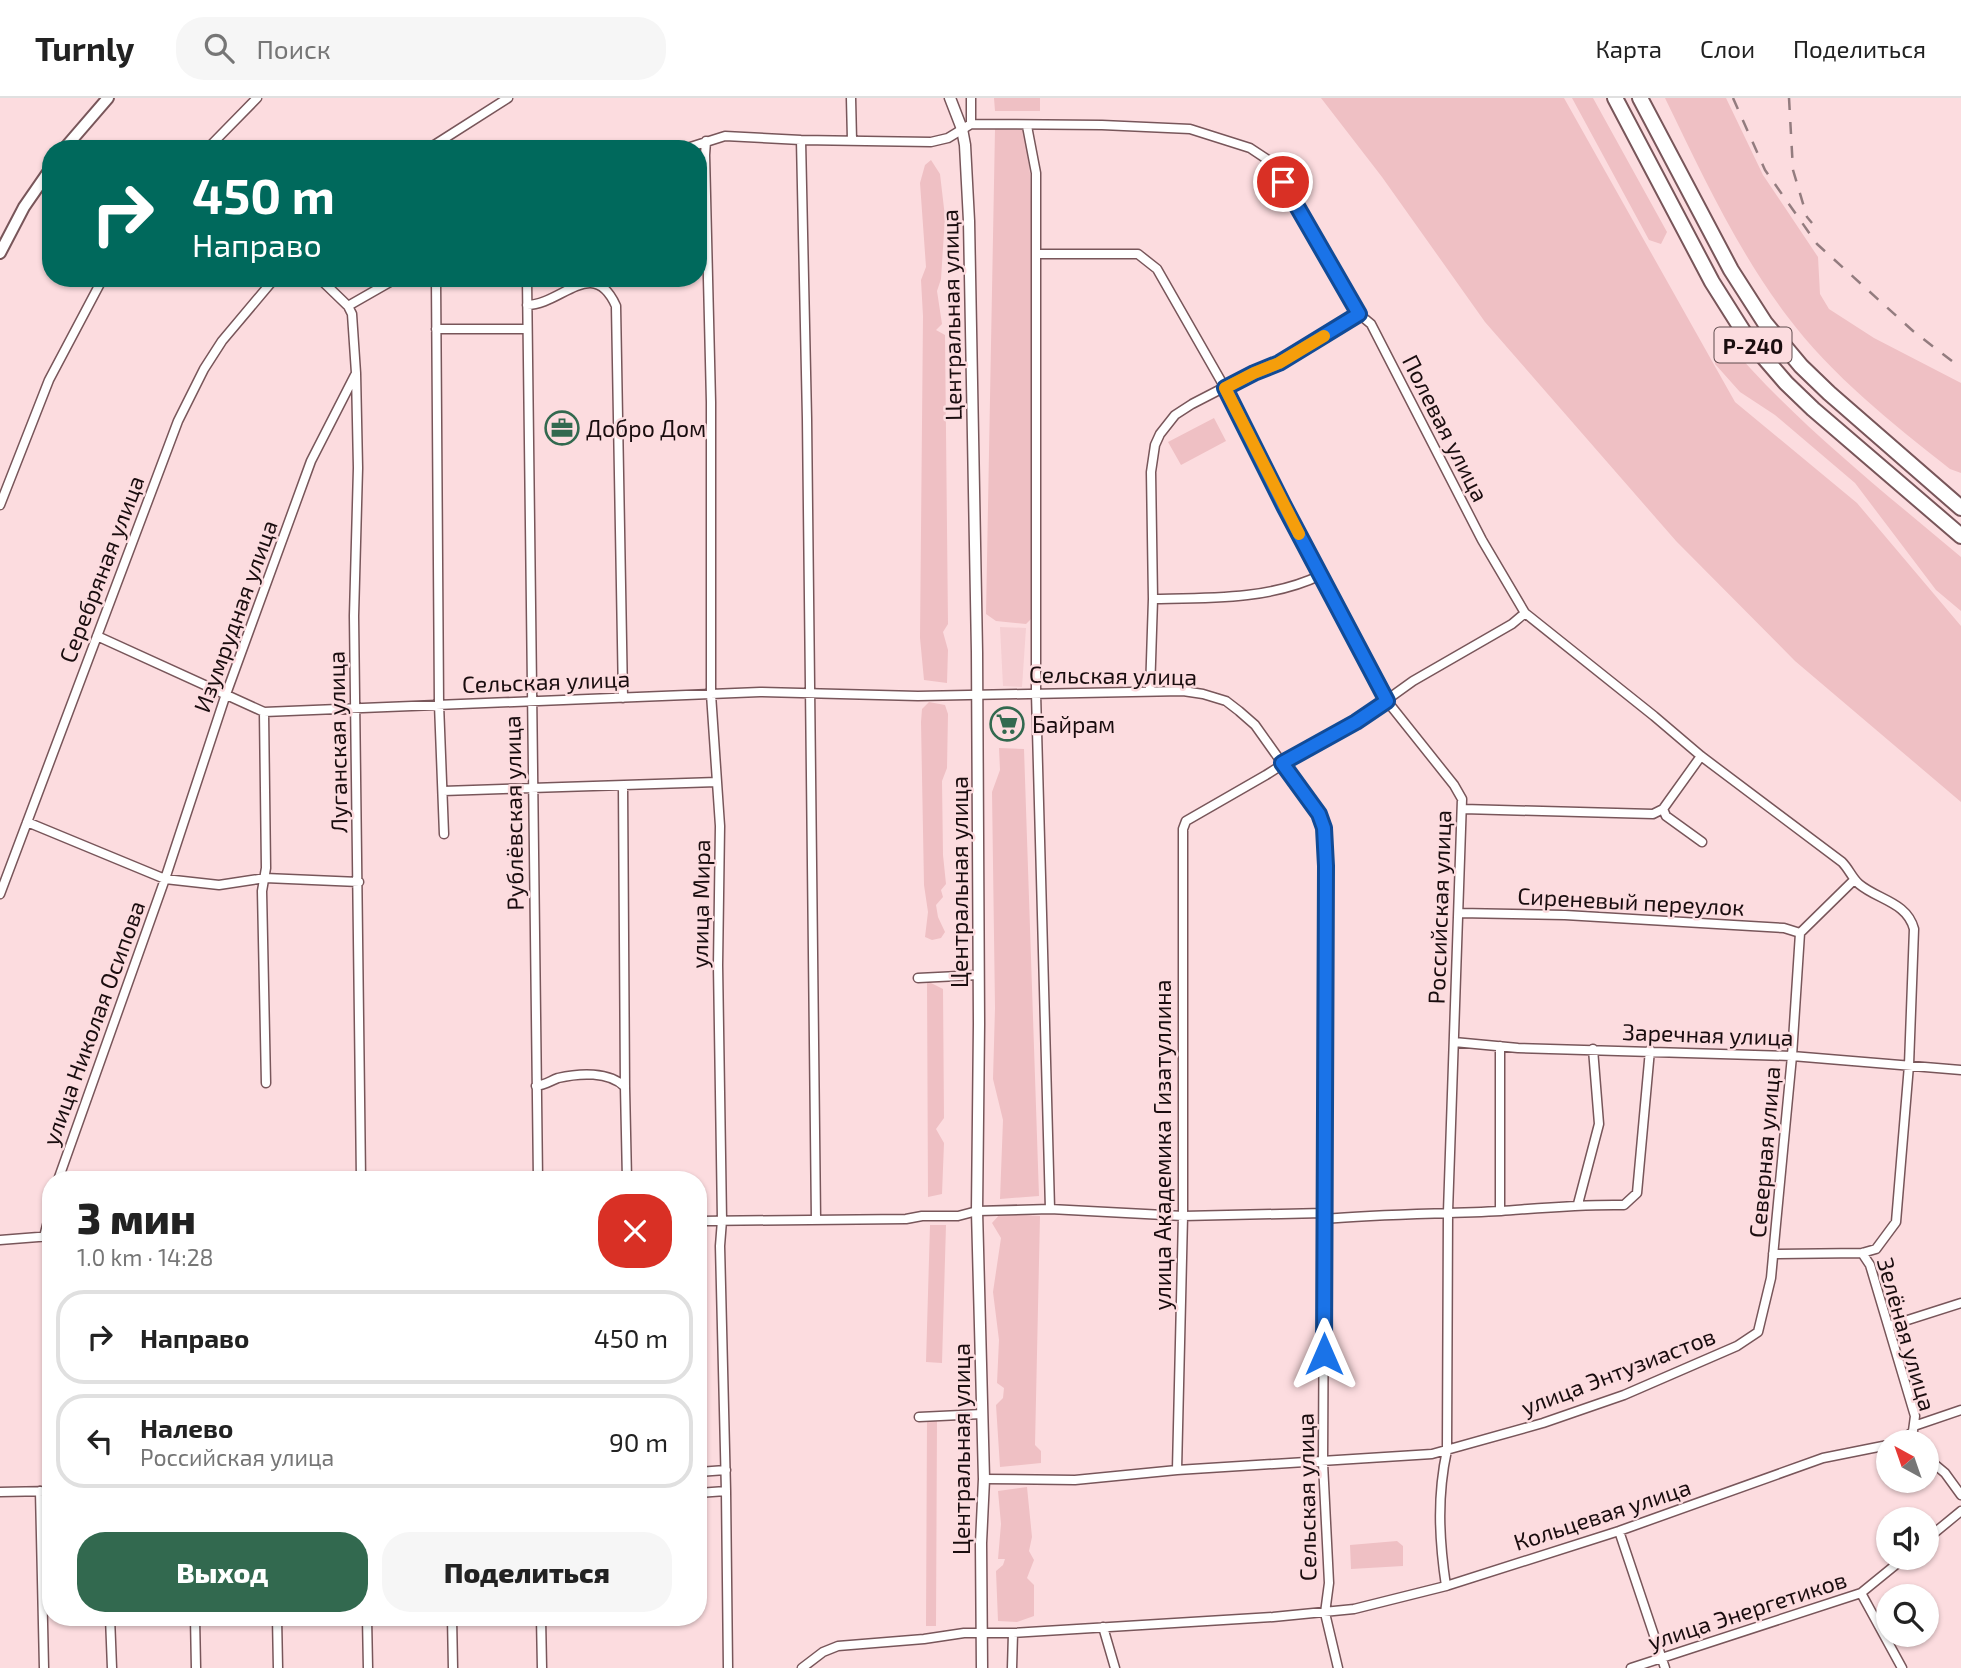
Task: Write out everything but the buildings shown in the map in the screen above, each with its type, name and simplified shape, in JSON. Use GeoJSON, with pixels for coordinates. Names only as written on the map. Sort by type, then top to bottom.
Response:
{"type":"FeatureCollection","features":[{"type":"Feature","properties":{"kind":"highway","name":"Р-240"},"geometry":{"type":"LineString","coordinates":[[1615,98],[1712,282],[1748,339],[1813,410],[1961,536]]}},
{"type":"Feature","properties":{"kind":"highway","name":"Р-240"},"geometry":{"type":"LineString","coordinates":[[1640,98],[1731,270],[1765,323],[1801,366],[1838,402],[1961,508]]}},
{"type":"Feature","properties":{"kind":"main road"},"geometry":{"type":"LineString","coordinates":[[72,140],[108,98]]}},
{"type":"Feature","properties":{"kind":"main road"},"geometry":{"type":"LineString","coordinates":[[0,253],[24,207],[42,180]]}},
{"type":"Feature","properties":{"kind":"street"},"geometry":{"type":"LineString","coordinates":[[216,140],[257,98]]}},
{"type":"Feature","properties":{"kind":"street"},"geometry":{"type":"LineString","coordinates":[[442,140],[508,98]]}},
{"type":"Feature","properties":{"kind":"street"},"geometry":{"type":"LineString","coordinates":[[851,98],[852,140]]}},
{"type":"Feature","properties":{"kind":"street","name":"Центральная улица"},"geometry":{"type":"LineString","coordinates":[[950,98],[967,127],[965,145],[969,221],[977,694],[977,1211],[984,1479],[981,1544],[982,1668]]}},
{"type":"Feature","properties":{"kind":"street"},"geometry":{"type":"LineString","coordinates":[[707,141],[724,136],[931,142],[948,138],[967,127],[971,98]]}},
{"type":"Feature","properties":{"kind":"street","name":"Полевая улица"},"geometry":{"type":"LineString","coordinates":[[967,127],[1102,125],[1190,129],[1250,148],[1271,162],[1359,314],[1371,324],[1482,540],[1525,613],[1701,756],[1842,862],[1862,887],[1892,902],[1912,919],[1914,929],[1909,1065]]}},
{"type":"Feature","properties":{"kind":"street"},"geometry":{"type":"LineString","coordinates":[[1027,126],[1036,173],[1036,693],[1050,1209]]}},
{"type":"Feature","properties":{"kind":"street"},"geometry":{"type":"LineString","coordinates":[[801,140],[807,419],[816,1220]]}},
{"type":"Feature","properties":{"kind":"street","name":"улица Мира"},"geometry":{"type":"LineString","coordinates":[[707,237],[711,402],[711,694],[720,826],[720,1246],[728,1668]]}},
{"type":"Feature","properties":{"kind":"street","name":"Российская улица"},"geometry":{"type":"LineString","coordinates":[[1037,254],[1139,254],[1157,269],[1225,388],[1387,701],[1454,785],[1462,799],[1448,1212],[1447,1450],[1440,1484],[1440,1547],[1446,1586]]}},
{"type":"Feature","properties":{"kind":"street"},"geometry":{"type":"LineString","coordinates":[[0,505],[49,380],[98,287]]}},
{"type":"Feature","properties":{"kind":"street","name":"Серебряная улица"},"geometry":{"type":"LineString","coordinates":[[0,894],[183,410],[222,341],[267,287]]}},
{"type":"Feature","properties":{"kind":"street"},"geometry":{"type":"LineString","coordinates":[[328,287],[348,306],[381,287]]}},
{"type":"Feature","properties":{"kind":"street"},"geometry":{"type":"LineString","coordinates":[[436,287],[439,704],[444,834]]}},
{"type":"Feature","properties":{"kind":"street","name":"Рублёвская улица"},"geometry":{"type":"LineString","coordinates":[[527,287],[538,1171]]}},
{"type":"Feature","properties":{"kind":"street"},"geometry":{"type":"LineString","coordinates":[[527,305],[536,305],[577,287]]}},
{"type":"Feature","properties":{"kind":"street"},"geometry":{"type":"LineString","coordinates":[[603,287],[616,306],[623,698]]}},
{"type":"Feature","properties":{"kind":"street","name":"Луганская улица"},"geometry":{"type":"LineString","coordinates":[[348,306],[353,324],[358,468],[355,535],[361,1171]]}},
{"type":"Feature","properties":{"kind":"street"},"geometry":{"type":"LineString","coordinates":[[1150,692],[1153,599],[1151,472],[1154,444],[1175,415],[1192,404],[1286,359],[1359,314]]}},
{"type":"Feature","properties":{"kind":"street"},"geometry":{"type":"LineString","coordinates":[[436,329],[527,329]]}},
{"type":"Feature","properties":{"kind":"street","name":"Изумрудная улица"},"geometry":{"type":"LineString","coordinates":[[165,879],[226,696],[311,461],[356,373]]}},
{"type":"Feature","properties":{"kind":"street"},"geometry":{"type":"LineString","coordinates":[[1153,599],[1254,595],[1321,575]]}},
{"type":"Feature","properties":{"kind":"street"},"geometry":{"type":"LineString","coordinates":[[1282,763],[1356,722],[1413,681],[1500,631],[1525,613]]}},
{"type":"Feature","properties":{"kind":"street","name":"Сельская улица"},"geometry":{"type":"LineString","coordinates":[[97,636],[264,712],[711,694],[809,692],[918,696],[1150,692],[1193,693],[1226,701],[1255,725],[1319,814],[1324,828],[1323,1462],[1329,1583],[1325,1613],[1338,1668]]}},
{"type":"Feature","properties":{"kind":"street"},"geometry":{"type":"LineString","coordinates":[[264,712],[265,878],[262,891],[266,1083]]}},
{"type":"Feature","properties":{"kind":"street"},"geometry":{"type":"LineString","coordinates":[[1463,808],[1653,814],[1662,809],[1701,756]]}},
{"type":"Feature","properties":{"kind":"street","name":"улица Академика Гизатуллина"},"geometry":{"type":"LineString","coordinates":[[1177,1471],[1183,1216],[1183,829],[1186,821],[1282,763]]}},
{"type":"Feature","properties":{"kind":"street"},"geometry":{"type":"LineString","coordinates":[[443,791],[717,782]]}},
{"type":"Feature","properties":{"kind":"street"},"geometry":{"type":"LineString","coordinates":[[623,786],[626,1171]]}},
{"type":"Feature","properties":{"kind":"street"},"geometry":{"type":"LineString","coordinates":[[1662,809],[1666,816],[1702,842]]}},
{"type":"Feature","properties":{"kind":"street"},"geometry":{"type":"LineString","coordinates":[[27,822],[165,879],[219,885],[265,878],[359,882]]}},
{"type":"Feature","properties":{"kind":"street","name":"улица Николая Осипова"},"geometry":{"type":"LineString","coordinates":[[61,1171],[165,879]]}},
{"type":"Feature","properties":{"kind":"street"},"geometry":{"type":"LineString","coordinates":[[1800,933],[1854,880]]}},
{"type":"Feature","properties":{"kind":"street","name":"Сиреневый переулок"},"geometry":{"type":"LineString","coordinates":[[1459,913],[1565,915],[1784,928],[1800,933]]}},
{"type":"Feature","properties":{"kind":"street","name":"Северная улица"},"geometry":{"type":"LineString","coordinates":[[1758,1332],[1771,1278],[1801,950],[1800,933]]}},
{"type":"Feature","properties":{"kind":"street"},"geometry":{"type":"LineString","coordinates":[[918,978],[979,975]]}},
{"type":"Feature","properties":{"kind":"street","name":"Заречная улица"},"geometry":{"type":"LineString","coordinates":[[1454,1042],[1792,1056],[1961,1070]]}},
{"type":"Feature","properties":{"kind":"street"},"geometry":{"type":"LineString","coordinates":[[1500,1046],[1500,1211]]}},
{"type":"Feature","properties":{"kind":"street"},"geometry":{"type":"LineString","coordinates":[[1578,1204],[1599,1124],[1593,1049]]}},
{"type":"Feature","properties":{"kind":"street"},"geometry":{"type":"LineString","coordinates":[[707,1221],[906,1219],[958,1216],[977,1211],[1050,1209],[1183,1216],[1324,1216],[1500,1211],[1578,1204],[1624,1205],[1637,1193],[1650,1050]]}},
{"type":"Feature","properties":{"kind":"street"},"geometry":{"type":"LineString","coordinates":[[1773,1254],[1863,1253],[1876,1249],[1896,1222],[1909,1065]]}},
{"type":"Feature","properties":{"kind":"street"},"geometry":{"type":"LineString","coordinates":[[536,1086],[556,1079],[592,1074],[620,1082],[625,1088]]}},
{"type":"Feature","properties":{"kind":"street"},"geometry":{"type":"LineString","coordinates":[[0,1240],[42,1236]]}},
{"type":"Feature","properties":{"kind":"street","name":"Зелёная улица"},"geometry":{"type":"LineString","coordinates":[[1863,1253],[1870,1265],[1907,1384],[1914,1426]]}},
{"type":"Feature","properties":{"kind":"street"},"geometry":{"type":"LineString","coordinates":[[1889,1326],[1961,1303]]}},
{"type":"Feature","properties":{"kind":"street","name":"улица Энтузиастов"},"geometry":{"type":"LineString","coordinates":[[984,1479],[1075,1480],[1432,1454],[1543,1423],[1624,1395],[1737,1346],[1758,1332]]}},
{"type":"Feature","properties":{"kind":"street"},"geometry":{"type":"LineString","coordinates":[[1913,1430],[1914,1426],[1961,1410]]}},
{"type":"Feature","properties":{"kind":"street"},"geometry":{"type":"LineString","coordinates":[[919,1417],[982,1414]]}},
{"type":"Feature","properties":{"kind":"street","name":"Кольцевая улица"},"geometry":{"type":"LineString","coordinates":[[802,1668],[813,1664],[823,1652],[838,1646],[924,1640],[964,1633],[1013,1633],[1354,1609],[1446,1586],[1619,1531],[1823,1458],[1876,1447]]}},
{"type":"Feature","properties":{"kind":"street"},"geometry":{"type":"LineString","coordinates":[[1939,1468],[1961,1495]]}},
{"type":"Feature","properties":{"kind":"street"},"geometry":{"type":"LineString","coordinates":[[707,1472],[726,1471]]}},
{"type":"Feature","properties":{"kind":"street"},"geometry":{"type":"LineString","coordinates":[[0,1492],[40,1491],[42,1580]]}},
{"type":"Feature","properties":{"kind":"street"},"geometry":{"type":"LineString","coordinates":[[707,1492],[726,1491]]}},
{"type":"Feature","properties":{"kind":"street"},"geometry":{"type":"LineString","coordinates":[[1939,1529],[1961,1511]]}},
{"type":"Feature","properties":{"kind":"street"},"geometry":{"type":"LineString","coordinates":[[1619,1531],[1665,1668]]}},
{"type":"Feature","properties":{"kind":"street","name":"улица Энергетиков"},"geometry":{"type":"LineString","coordinates":[[1631,1668],[1861,1593],[1889,1570]]}},
{"type":"Feature","properties":{"kind":"street"},"geometry":{"type":"LineString","coordinates":[[1861,1593],[1902,1668]]}},
{"type":"Feature","properties":{"kind":"street"},"geometry":{"type":"LineString","coordinates":[[43,1626],[44,1668]]}},
{"type":"Feature","properties":{"kind":"street"},"geometry":{"type":"LineString","coordinates":[[110,1626],[112,1668]]}},
{"type":"Feature","properties":{"kind":"street"},"geometry":{"type":"LineString","coordinates":[[195,1626],[196,1668]]}},
{"type":"Feature","properties":{"kind":"street"},"geometry":{"type":"LineString","coordinates":[[277,1626],[278,1668]]}},
{"type":"Feature","properties":{"kind":"street"},"geometry":{"type":"LineString","coordinates":[[367,1626],[368,1668]]}},
{"type":"Feature","properties":{"kind":"street"},"geometry":{"type":"LineString","coordinates":[[452,1626],[453,1668]]}},
{"type":"Feature","properties":{"kind":"street"},"geometry":{"type":"LineString","coordinates":[[541,1626],[542,1668]]}},
{"type":"Feature","properties":{"kind":"street"},"geometry":{"type":"LineString","coordinates":[[1103,1627],[1115,1668]]}},
{"type":"Feature","properties":{"kind":"street"},"geometry":{"type":"LineString","coordinates":[[1012,1668],[1013,1633]]}},
{"type":"Feature","properties":{"kind":"shaded area"},"geometry":{"type":"Polygon","coordinates":[[[994,98],[1040,98],[1040,111],[995,111],[994,98]]]}},
{"type":"Feature","properties":{"kind":"shaded area"},"geometry":{"type":"Polygon","coordinates":[[[1321,98],[1564,98],[1735,402],[1857,503],[1961,626],[1961,802],[1795,661],[1676,541],[1485,322],[1382,177],[1321,98]]]}},
{"type":"Feature","properties":{"kind":"shaded area"},"geometry":{"type":"Polygon","coordinates":[[[1572,98],[1593,98],[1667,232],[1661,244],[1649,240],[1572,98]]]}},
{"type":"Feature","properties":{"kind":"shaded area"},"geometry":{"type":"Polygon","coordinates":[[[1665,98],[1726,98],[1763,175],[1818,257],[1820,294],[1829,309],[1874,338],[1961,383],[1961,473],[1950,469],[1864,398],[1823,359],[1787,316],[1736,238],[1665,98]]]}},
{"type":"Feature","properties":{"kind":"shaded area"},"geometry":{"type":"Polygon","coordinates":[[[995,129],[1024,130],[1030,173],[1033,261],[1031,619],[1026,624],[996,621],[986,614],[995,129]]]}},
{"type":"Feature","properties":{"kind":"shaded area"},"geometry":{"type":"Polygon","coordinates":[[[931,160],[940,174],[945,217],[941,279],[937,291],[942,324],[936,330],[945,335],[948,624],[943,632],[948,650],[947,683],[924,680],[920,638],[923,316],[921,280],[926,267],[920,183],[925,165],[931,160]]]}},
{"type":"Feature","properties":{"kind":"shaded area"},"geometry":{"type":"Polygon","coordinates":[[[1725,340],[1809,427],[1961,557],[1961,611],[1936,590],[1855,483],[1775,415],[1740,392],[1715,364],[1716,342],[1725,340]]]}},
{"type":"Feature","properties":{"kind":"shaded area"},"geometry":{"type":"Polygon","coordinates":[[[1214,418],[1226,441],[1181,465],[1168,442],[1214,418]]]}},
{"type":"Feature","properties":{"kind":"shaded area"},"geometry":{"type":"Polygon","coordinates":[[[1000,627],[1026,628],[1022,687],[1003,686],[1000,627]]]}},
{"type":"Feature","properties":{"kind":"shaded area"},"geometry":{"type":"Polygon","coordinates":[[[929,702],[945,705],[948,714],[947,768],[942,781],[946,884],[941,890],[943,897],[936,905],[945,932],[941,938],[932,940],[925,937],[928,912],[924,885],[921,722],[922,709],[929,702]]]}},
{"type":"Feature","properties":{"kind":"shaded area"},"geometry":{"type":"Polygon","coordinates":[[[999,748],[1024,749],[1039,1196],[1000,1199],[1003,1120],[993,1079],[995,1008],[992,792],[1000,770],[999,748]]]}},
{"type":"Feature","properties":{"kind":"shaded area"},"geometry":{"type":"Polygon","coordinates":[[[927,981],[943,989],[944,1118],[936,1129],[944,1143],[942,1194],[928,1197],[927,981]]]}},
{"type":"Feature","properties":{"kind":"shaded area"},"geometry":{"type":"Polygon","coordinates":[[[1001,1213],[1040,1216],[1035,1445],[1041,1451],[1041,1463],[1000,1467],[996,1405],[1003,1398],[1004,1388],[997,1383],[999,1340],[993,1292],[1001,1238],[992,1223],[1001,1213]]]}},
{"type":"Feature","properties":{"kind":"shaded area"},"geometry":{"type":"Polygon","coordinates":[[[930,1225],[946,1225],[942,1363],[926,1362],[930,1225]]]}},
{"type":"Feature","properties":{"kind":"shaded area"},"geometry":{"type":"Polygon","coordinates":[[[927,1420],[937,1420],[936,1626],[926,1626],[927,1420]]]}},
{"type":"Feature","properties":{"kind":"shaded area"},"geometry":{"type":"Polygon","coordinates":[[[1027,1487],[1032,1537],[1029,1551],[1034,1560],[1027,1578],[1034,1585],[1034,1616],[1017,1622],[998,1621],[996,1571],[1005,1559],[998,1559],[1001,1524],[998,1491],[1027,1487]]]}},
{"type":"Feature","properties":{"kind":"shaded area"},"geometry":{"type":"Polygon","coordinates":[[[1397,1541],[1403,1546],[1403,1566],[1351,1569],[1350,1545],[1397,1541]]]}},
{"type":"Feature","properties":{"kind":"railway"},"geometry":{"type":"LineString","coordinates":[[1733,98],[1765,170],[1817,244],[1913,331],[1961,368]]}},
{"type":"Feature","properties":{"kind":"railway"},"geometry":{"type":"LineString","coordinates":[[1789,98],[1793,170],[1807,217],[1812,223]]}},
{"type":"Feature","properties":{"kind":"slow traffic"},"geometry":{"type":"LineString","coordinates":[[1299,534],[1225,388],[1279,363],[1324,336]]}},
{"type":"Feature","properties":{"kind":"place","name":"Добро Дом"},"geometry":{"type":"Point","coordinates":[562,428]}},
{"type":"Feature","properties":{"kind":"place","name":"Байрам"},"geometry":{"type":"Point","coordinates":[1007,724]}},
{"type":"Feature","properties":{"kind":"route"},"geometry":{"type":"LineString","coordinates":[[1283,182],[1359,314],[1294,355],[1225,388],[1387,701],[1356,722],[1282,763],[1319,814],[1324,828],[1324,1354]]}}]}
